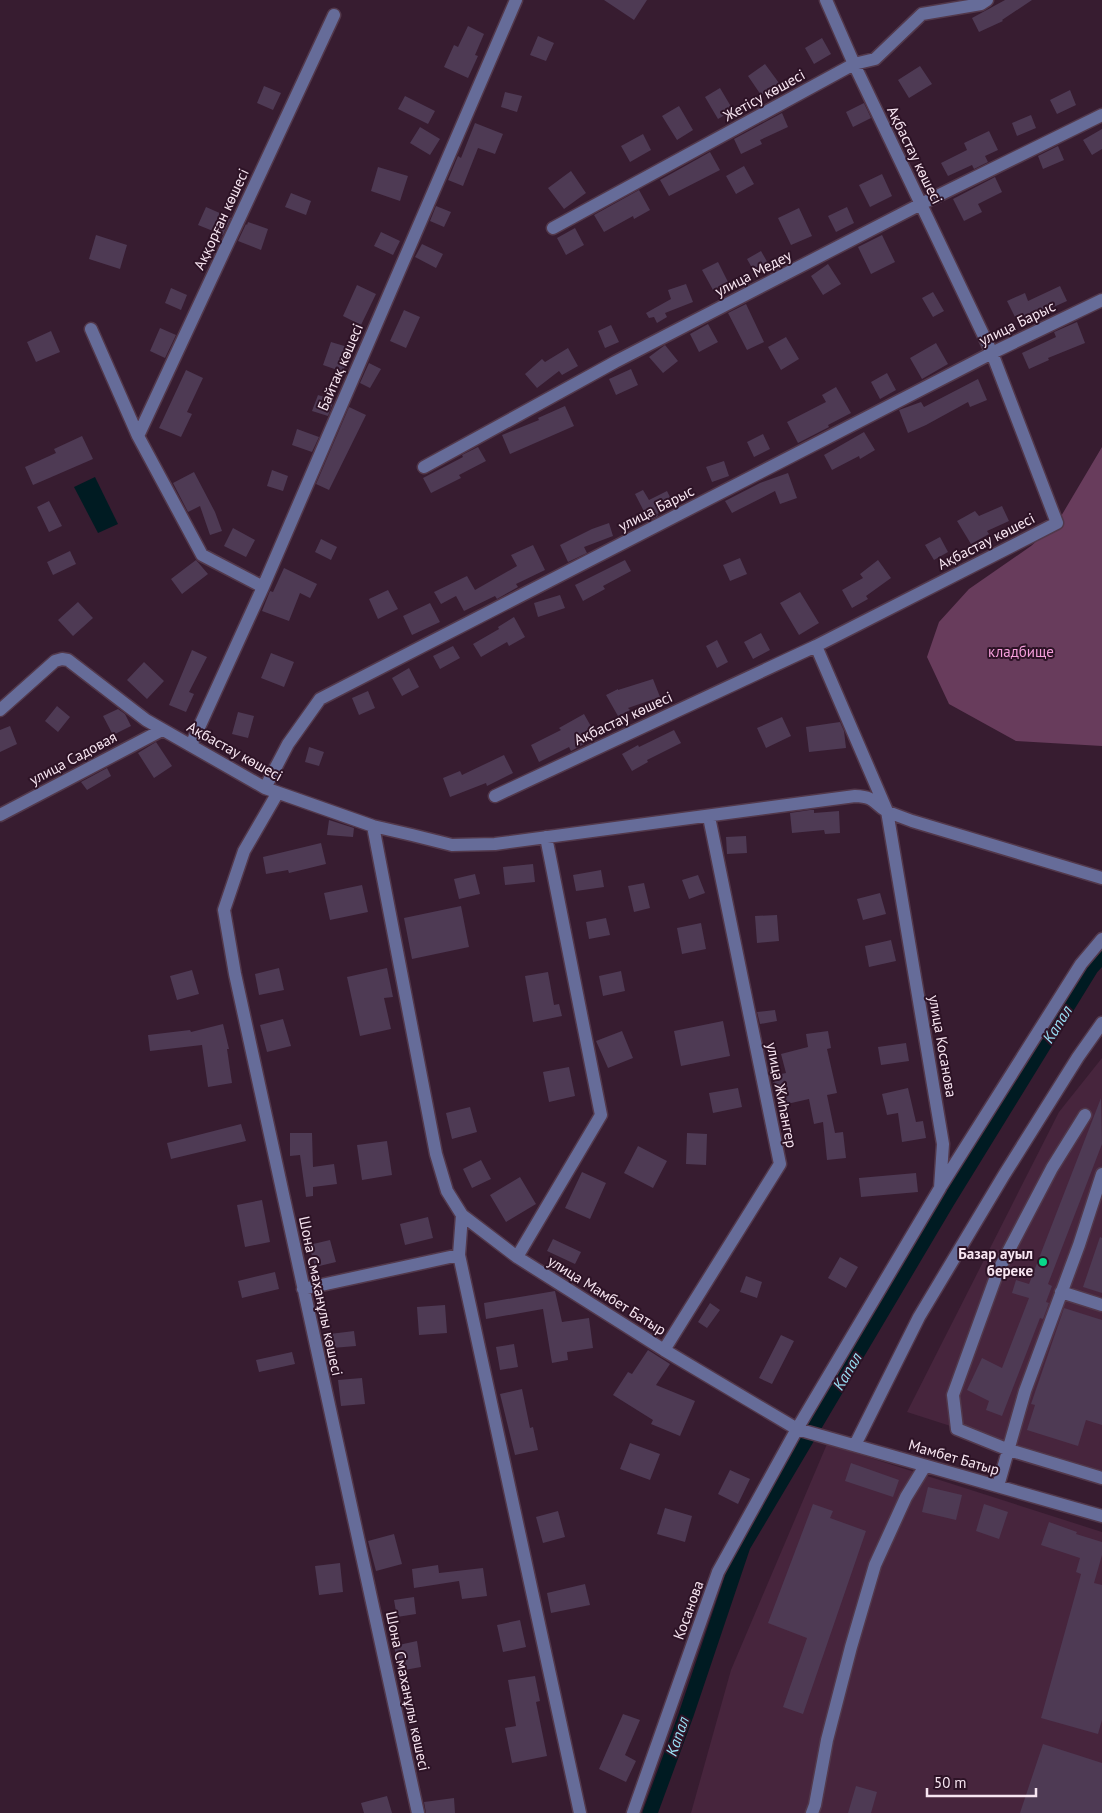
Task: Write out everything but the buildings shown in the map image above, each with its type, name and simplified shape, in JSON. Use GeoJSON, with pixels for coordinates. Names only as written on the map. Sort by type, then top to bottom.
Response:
{"type":"FeatureCollection","features":[{"type":"Feature","properties":{"kind":"street","name":"Байтақ көшесі"},"geometry":{"type":"LineString","coordinates":[[190,745],[263,587],[516,0]]}},
{"type":"Feature","properties":{"kind":"street","name":"Ақбастау көшесі"},"geometry":{"type":"LineString","coordinates":[[495,796],[816,646],[1057,523],[992,353],[854,64],[826,0]]}},
{"type":"Feature","properties":{"kind":"street","name":"Жетісу көшесі"},"geometry":{"type":"LineString","coordinates":[[553,228],[854,64],[875,59],[922,14],[981,4],[988,0]]}},
{"type":"Feature","properties":{"kind":"street","name":"Аққорған көшесі"},"geometry":{"type":"LineString","coordinates":[[138,436],[334,15]]}},
{"type":"Feature","properties":{"kind":"street","name":"улица Медеу"},"geometry":{"type":"LineString","coordinates":[[424,467],[615,362],[921,204],[1102,115]]}},
{"type":"Feature","properties":{"kind":"street","name":"улица Барыс"},"geometry":{"type":"LineString","coordinates":[[271,791],[288,744],[320,699],[992,353],[1102,300]]}},
{"type":"Feature","properties":{"kind":"street"},"geometry":{"type":"LineString","coordinates":[[91,329],[138,436],[202,555],[263,587]]}},
{"type":"Feature","properties":{"kind":"street","name":"улица Косанова"},"geometry":{"type":"LineString","coordinates":[[797,1429],[940,1188],[943,1144],[887,811],[816,646]]}},
{"type":"Feature","properties":{"kind":"street","name":"Ақбастау көшесі"},"geometry":{"type":"LineString","coordinates":[[0,710],[55,661],[68,660],[146,720],[271,791],[373,826],[452,845],[495,844],[546,838],[855,796],[872,798],[887,811],[912,821],[1102,878]]}},
{"type":"Feature","properties":{"kind":"street","name":"улица Садовая"},"geometry":{"type":"LineString","coordinates":[[0,815],[162,730]]}},
{"type":"Feature","properties":{"kind":"street","name":"Шона Смаханұлы көшесі"},"geometry":{"type":"LineString","coordinates":[[271,791],[244,851],[224,910],[235,974],[418,1813]]}},
{"type":"Feature","properties":{"kind":"street","name":"улица Жиhангер"},"geometry":{"type":"LineString","coordinates":[[664,1350],[780,1164],[709,817]]}},
{"type":"Feature","properties":{"kind":"street","name":"улица Мамбет Батыр"},"geometry":{"type":"LineString","coordinates":[[373,826],[436,1154],[447,1191],[462,1215],[516,1257],[664,1350],[797,1429]]}},
{"type":"Feature","properties":{"kind":"street"},"geometry":{"type":"LineString","coordinates":[[516,1257],[600,1114],[546,838]]}},
{"type":"Feature","properties":{"kind":"street"},"geometry":{"type":"LineString","coordinates":[[940,1188],[1081,964],[1102,940]]}},
{"type":"Feature","properties":{"kind":"street"},"geometry":{"type":"LineString","coordinates":[[855,1445],[920,1316],[1008,1168],[1078,1057],[1102,1023]]}},
{"type":"Feature","properties":{"kind":"street"},"geometry":{"type":"LineString","coordinates":[[1085,1115],[1052,1168],[998,1271],[953,1395],[957,1429],[1009,1450],[1102,1478]]}},
{"type":"Feature","properties":{"kind":"street"},"geometry":{"type":"LineString","coordinates":[[998,1486],[1025,1391],[1079,1245],[1102,1174]]}},
{"type":"Feature","properties":{"kind":"street"},"geometry":{"type":"LineString","coordinates":[[462,1215],[459,1255],[580,1813]]}},
{"type":"Feature","properties":{"kind":"street"},"geometry":{"type":"LineString","coordinates":[[303,1289],[459,1255]]}},
{"type":"Feature","properties":{"kind":"street"},"geometry":{"type":"LineString","coordinates":[[1061,1292],[1102,1306]]}},
{"type":"Feature","properties":{"kind":"street","name":"Мамбет Батыр"},"geometry":{"type":"LineString","coordinates":[[797,1429],[1102,1516]]}},
{"type":"Feature","properties":{"kind":"street","name":"Косанова"},"geometry":{"type":"LineString","coordinates":[[633,1813],[718,1572],[797,1429]]}},
{"type":"Feature","properties":{"kind":"street"},"geometry":{"type":"LineString","coordinates":[[812,1813],[816,1805],[827,1740],[836,1703],[875,1565],[906,1497],[925,1466]]}},
{"type":"Feature","properties":{"kind":"shaded area","name":"Базар ауыл береке"},"geometry":{"type":"Polygon","coordinates":[[[1102,1058],[1102,1475],[907,1412],[1059,1112],[1102,1058]]]}},
{"type":"Feature","properties":{"kind":"shaded area"},"geometry":{"type":"Polygon","coordinates":[[[827,1444],[1102,1532],[1102,1813],[691,1813],[731,1670],[827,1444]]]}},
{"type":"Feature","properties":{"kind":"green space","name":"кладбище"},"geometry":{"type":"Polygon","coordinates":[[[1102,447],[1102,746],[1016,741],[949,704],[927,657],[939,622],[969,589],[1031,546],[1057,523],[1102,447]]]}},
{"type":"Feature","properties":{"kind":"water"},"geometry":{"type":"Polygon","coordinates":[[[95,477],[118,524],[98,533],[74,487],[95,477]]]}},
{"type":"Feature","properties":{"kind":"waterway","name":"Капал"},"geometry":{"type":"LineString","coordinates":[[650,1813],[686,1715],[743,1546],[947,1202],[1091,968],[1102,956]]}},
{"type":"Feature","properties":{"kind":"place","name":"Базар ауыл береке"},"geometry":{"type":"Point","coordinates":[1043,1262]}}]}
